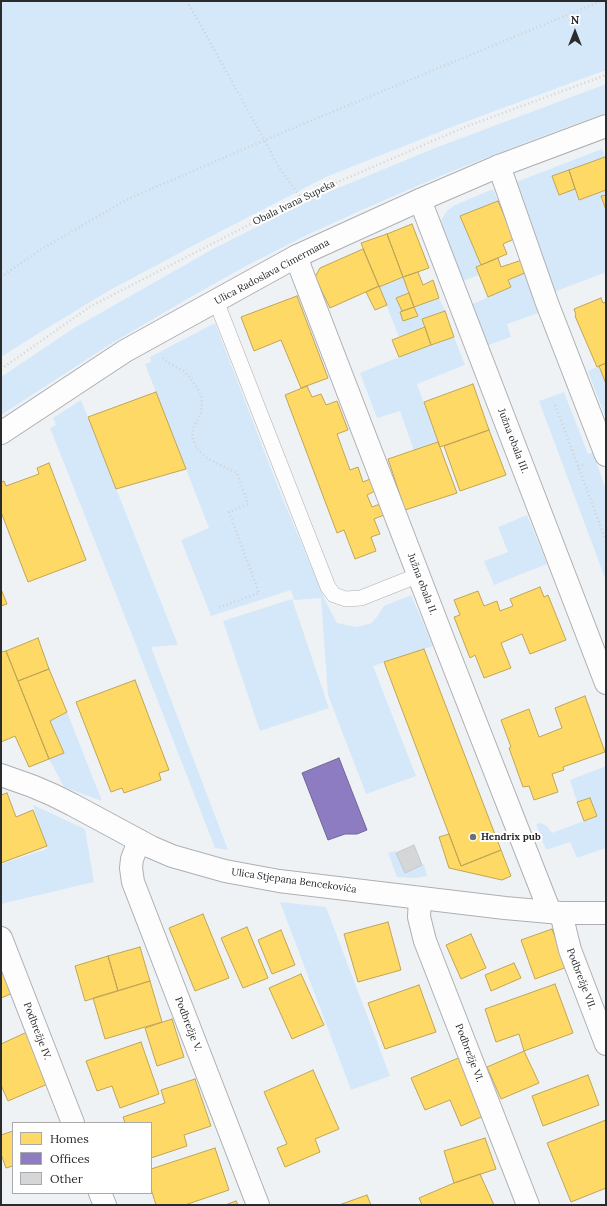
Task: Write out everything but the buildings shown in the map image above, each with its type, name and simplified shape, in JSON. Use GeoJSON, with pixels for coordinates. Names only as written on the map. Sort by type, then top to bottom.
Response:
{"type":"FeatureCollection","features":[{"type":"Feature","properties":{"kind":"street","name":"Ulica Radoslava Cimermana"},"geometry":{"type":"LineString","coordinates":[[1,433],[125,351],[297,256],[499,166],[606,126]]}},
{"type":"Feature","properties":{"kind":"street"},"geometry":{"type":"LineString","coordinates":[[499,166],[547,303],[606,455]]}},
{"type":"Feature","properties":{"kind":"street","name":"Južna obala III."},"geometry":{"type":"LineString","coordinates":[[420,200],[606,683]]}},
{"type":"Feature","properties":{"kind":"street","name":"Južna obala II."},"geometry":{"type":"LineString","coordinates":[[297,256],[301,270],[419,575],[556,912]]}},
{"type":"Feature","properties":{"kind":"street","name":"Ulica Stjepana Bencekovića"},"geometry":{"type":"LineString","coordinates":[[1,775],[53,795],[139,841],[172,856],[225,871],[279,881],[505,908],[556,912],[606,913]]}},
{"type":"Feature","properties":{"kind":"street","name":"Podbrežje V."},"geometry":{"type":"LineString","coordinates":[[139,841],[132,859],[131,868],[133,882],[258,1205]]}},
{"type":"Feature","properties":{"kind":"street","name":"Podbrežje VI."},"geometry":{"type":"LineString","coordinates":[[420,898],[419,917],[426,941],[528,1205]]}},
{"type":"Feature","properties":{"kind":"street","name":"Podbrežje VII."},"geometry":{"type":"LineString","coordinates":[[556,912],[606,1044]]}},
{"type":"Feature","properties":{"kind":"street","name":"Podbrežje IV."},"geometry":{"type":"LineString","coordinates":[[1,938],[73,1122]]}},
{"type":"Feature","properties":{"kind":"street"},"geometry":{"type":"LineString","coordinates":[[100,1194],[104,1205]]}},
{"type":"Feature","properties":{"kind":"lane"},"geometry":{"type":"LineString","coordinates":[[216,301],[328,587],[334,595],[346,599],[361,598],[419,575]]}},
{"type":"Feature","properties":{"kind":"path"},"geometry":{"type":"LineString","coordinates":[[187,1],[278,166],[300,198]]}},
{"type":"Feature","properties":{"kind":"path"},"geometry":{"type":"LineString","coordinates":[[1,277],[40,250],[130,198],[602,1]]}},
{"type":"Feature","properties":{"kind":"path","name":"Obala Ivana Supeka"},"geometry":{"type":"LineString","coordinates":[[1,369],[91,306],[300,198],[465,127],[606,75]]}},
{"type":"Feature","properties":{"kind":"path"},"geometry":{"type":"LineString","coordinates":[[160,352],[168,363],[182,370],[188,375],[198,389],[202,398],[201,414],[192,433],[195,445],[208,459],[237,473],[248,504],[229,512],[259,593],[218,608]]}},
{"type":"Feature","properties":{"kind":"path"},"geometry":{"type":"LineString","coordinates":[[555,405],[606,541]]}},
{"type":"Feature","properties":{"kind":"path"},"geometry":{"type":"LineString","coordinates":[[578,466],[584,464]]}},
{"type":"Feature","properties":{"kind":"shaded area"},"geometry":{"type":"Polygon","coordinates":[[[1,1],[606,1],[606,70],[457,125],[326,177],[110,290],[1,357],[1,1]]]}},
{"type":"Feature","properties":{"kind":"shaded area"},"geometry":{"type":"Polygon","coordinates":[[[606,84],[606,113],[445,174],[309,234],[244,267],[112,343],[1,415],[1,377],[74,328],[213,249],[314,198],[435,148],[606,84]]]}},
{"type":"Feature","properties":{"kind":"shaded area"},"geometry":{"type":"Polygon","coordinates":[[[602,149],[605,157],[552,176],[559,194],[575,189],[579,200],[606,190],[606,195],[601,197],[606,210],[606,276],[604,273],[554,292],[523,198],[516,182],[602,149]]]}},
{"type":"Feature","properties":{"kind":"shaded area"},"geometry":{"type":"Polygon","coordinates":[[[493,189],[498,201],[460,217],[481,265],[476,267],[479,275],[462,281],[441,220],[446,212],[453,206],[493,189]]]}},
{"type":"Feature","properties":{"kind":"shaded area"},"geometry":{"type":"Polygon","coordinates":[[[527,272],[541,312],[507,324],[511,337],[486,346],[471,305],[511,287],[508,280],[527,272]]]}},
{"type":"Feature","properties":{"kind":"shaded area"},"geometry":{"type":"Polygon","coordinates":[[[403,277],[409,293],[396,298],[402,311],[400,313],[403,321],[418,316],[414,307],[439,298],[445,311],[422,319],[425,327],[399,337],[379,287],[403,277]]]}},
{"type":"Feature","properties":{"kind":"shaded area"},"geometry":{"type":"Polygon","coordinates":[[[215,323],[278,487],[325,600],[337,623],[357,627],[372,623],[384,606],[411,595],[433,646],[373,666],[416,776],[366,794],[328,695],[321,598],[294,600],[291,590],[211,616],[181,540],[209,528],[145,364],[151,362],[150,357],[215,323]]]}},
{"type":"Feature","properties":{"kind":"shaded area"},"geometry":{"type":"Polygon","coordinates":[[[454,337],[465,365],[417,384],[438,442],[414,451],[400,411],[377,418],[360,373],[454,337]]]}},
{"type":"Feature","properties":{"kind":"shaded area"},"geometry":{"type":"Polygon","coordinates":[[[599,366],[606,384],[606,419],[588,371],[599,366]]]}},
{"type":"Feature","properties":{"kind":"shaded area"},"geometry":{"type":"Polygon","coordinates":[[[564,392],[588,454],[593,452],[606,490],[606,581],[539,401],[564,392]]]}},
{"type":"Feature","properties":{"kind":"shaded area"},"geometry":{"type":"Polygon","coordinates":[[[81,400],[178,645],[151,647],[228,850],[215,848],[50,428],[56,425],[53,418],[81,400]]]}},
{"type":"Feature","properties":{"kind":"shaded area"},"geometry":{"type":"Polygon","coordinates":[[[527,515],[547,564],[494,585],[484,561],[508,552],[498,527],[527,515]]]}},
{"type":"Feature","properties":{"kind":"shaded area"},"geometry":{"type":"Polygon","coordinates":[[[292,599],[329,708],[260,731],[223,621],[292,599]]]}},
{"type":"Feature","properties":{"kind":"shaded area"},"geometry":{"type":"Polygon","coordinates":[[[67,712],[102,801],[64,787],[49,759],[64,752],[50,721],[67,712]]]}},
{"type":"Feature","properties":{"kind":"shaded area"},"geometry":{"type":"Polygon","coordinates":[[[606,766],[606,848],[577,858],[570,842],[546,850],[536,824],[541,823],[547,826],[552,833],[597,816],[590,798],[577,802],[570,780],[606,766]]]}},
{"type":"Feature","properties":{"kind":"shaded area"},"geometry":{"type":"Polygon","coordinates":[[[33,805],[85,829],[94,882],[1,904],[1,864],[47,849],[33,805]]]}},
{"type":"Feature","properties":{"kind":"shaded area"},"geometry":{"type":"Polygon","coordinates":[[[396,851],[405,873],[424,864],[427,876],[415,878],[397,877],[388,853],[396,851]]]}},
{"type":"Feature","properties":{"kind":"shaded area"},"geometry":{"type":"Polygon","coordinates":[[[280,902],[326,907],[390,1076],[351,1090],[280,902]]]}},
{"type":"Feature","properties":{"kind":"place","name":"Hendrix pub"},"geometry":{"type":"Point","coordinates":[473,837]}}]}
